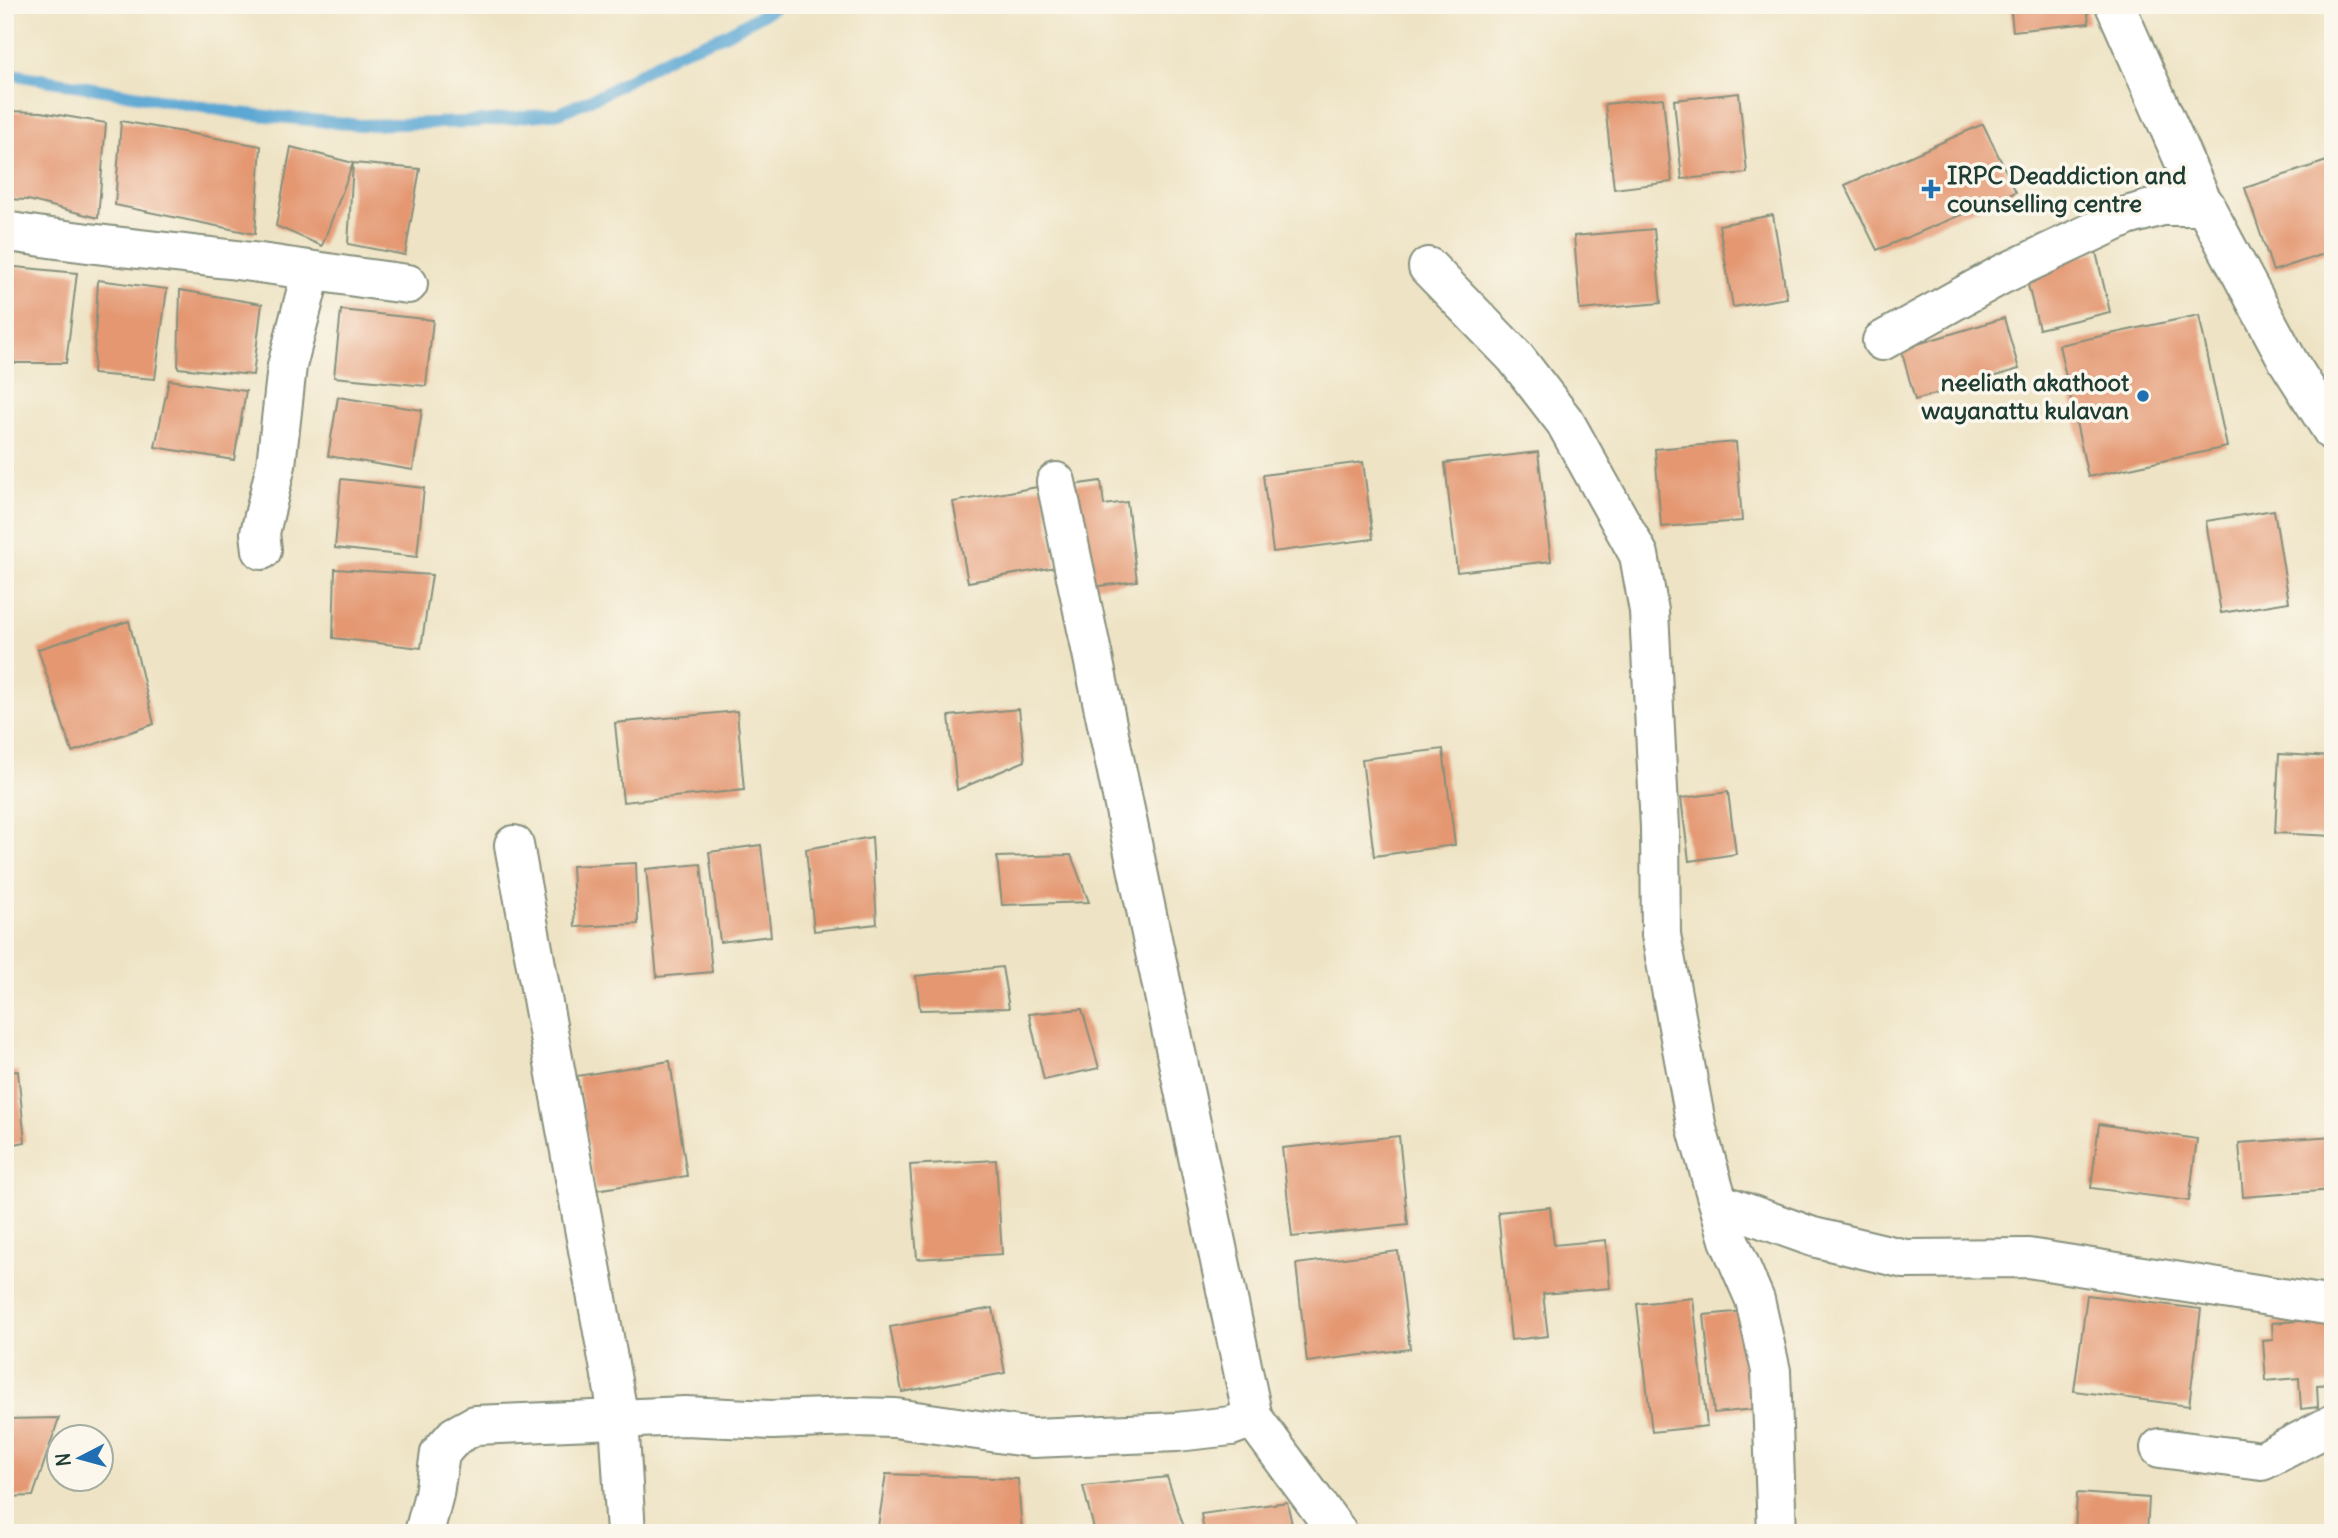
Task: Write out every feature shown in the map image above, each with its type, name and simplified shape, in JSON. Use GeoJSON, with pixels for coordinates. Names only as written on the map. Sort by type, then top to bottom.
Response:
{"type":"FeatureCollection","features":[{"type":"Feature","properties":{"kind":"street"},"geometry":{"type":"LineString","coordinates":[[2115,5],[2169,131],[2206,206],[2288,361],[2333,432]]}},
{"type":"Feature","properties":{"kind":"street"},"geometry":{"type":"LineString","coordinates":[[1882,341],[2001,275],[2127,216],[2162,206],[2206,206]]}},
{"type":"Feature","properties":{"kind":"street"},"geometry":{"type":"LineString","coordinates":[[5,231],[74,243],[230,259],[311,273],[408,284]]}},
{"type":"Feature","properties":{"kind":"street"},"geometry":{"type":"LineString","coordinates":[[1428,267],[1515,357],[1565,422],[1605,499],[1639,555],[1650,611],[1660,828],[1661,935],[1697,1129],[1729,1240],[1755,1300],[1772,1371],[1777,1533]]}},
{"type":"Feature","properties":{"kind":"street"},"geometry":{"type":"LineString","coordinates":[[262,550],[260,533],[276,465],[288,366],[311,273]]}},
{"type":"Feature","properties":{"kind":"street"},"geometry":{"type":"LineString","coordinates":[[1056,482],[1253,1418],[1338,1533]]}},
{"type":"Feature","properties":{"kind":"street"},"geometry":{"type":"LineString","coordinates":[[514,845],[619,1419],[626,1533]]}},
{"type":"Feature","properties":{"kind":"street"},"geometry":{"type":"LineString","coordinates":[[1719,1203],[1813,1237],[1905,1259],[2028,1258],[2333,1306]]}},
{"type":"Feature","properties":{"kind":"street"},"geometry":{"type":"LineString","coordinates":[[424,1533],[434,1494],[440,1453],[455,1436],[475,1425],[685,1416],[772,1420],[895,1418],[1033,1438],[1177,1432],[1231,1426],[1253,1418]]}},
{"type":"Feature","properties":{"kind":"street"},"geometry":{"type":"LineString","coordinates":[[2160,1448],[2262,1461],[2333,1424]]}},
{"type":"Feature","properties":{"kind":"building"},"geometry":{"type":"Polygon","coordinates":[[[2010,5],[2087,5],[2089,23],[2013,31],[2010,5]]]}},
{"type":"Feature","properties":{"kind":"building"},"geometry":{"type":"Polygon","coordinates":[[[1739,93],[1747,173],[1682,179],[1674,100],[1739,93]]]}},
{"type":"Feature","properties":{"kind":"building"},"geometry":{"type":"Polygon","coordinates":[[[1663,98],[1672,182],[1614,189],[1605,104],[1663,98]]]}},
{"type":"Feature","properties":{"kind":"building"},"geometry":{"type":"Polygon","coordinates":[[[5,111],[41,112],[106,123],[98,218],[28,200],[5,199],[5,111]]]}},
{"type":"Feature","properties":{"kind":"building"},"geometry":{"type":"Polygon","coordinates":[[[121,121],[261,146],[255,234],[115,205],[121,121]]]}},
{"type":"Feature","properties":{"kind":"building","name":"IRPC Deaddiction and counselling centre"},"geometry":{"type":"Polygon","coordinates":[[[1983,124],[2016,192],[1877,250],[1845,185],[1983,124]]]}},
{"type":"Feature","properties":{"kind":"building"},"geometry":{"type":"Polygon","coordinates":[[[291,147],[353,163],[322,246],[276,226],[291,147]]]}},
{"type":"Feature","properties":{"kind":"building"},"geometry":{"type":"Polygon","coordinates":[[[2333,159],[2333,251],[2273,271],[2245,188],[2333,159]]]}},
{"type":"Feature","properties":{"kind":"building"},"geometry":{"type":"Polygon","coordinates":[[[353,163],[420,169],[405,255],[348,244],[353,163]]]}},
{"type":"Feature","properties":{"kind":"building"},"geometry":{"type":"Polygon","coordinates":[[[1773,215],[1787,298],[1733,307],[1719,225],[1773,215]]]}},
{"type":"Feature","properties":{"kind":"building"},"geometry":{"type":"Polygon","coordinates":[[[1654,229],[1661,303],[1580,310],[1574,236],[1654,229]]]}},
{"type":"Feature","properties":{"kind":"building"},"geometry":{"type":"Polygon","coordinates":[[[2096,252],[2110,312],[2039,329],[2024,269],[2096,252]]]}},
{"type":"Feature","properties":{"kind":"building"},"geometry":{"type":"Polygon","coordinates":[[[5,266],[77,273],[66,363],[5,363],[5,266]]]}},
{"type":"Feature","properties":{"kind":"building"},"geometry":{"type":"Polygon","coordinates":[[[98,280],[167,289],[155,379],[93,374],[98,280]]]}},
{"type":"Feature","properties":{"kind":"building"},"geometry":{"type":"Polygon","coordinates":[[[180,290],[262,304],[253,375],[178,368],[180,290]]]}},
{"type":"Feature","properties":{"kind":"building"},"geometry":{"type":"Polygon","coordinates":[[[341,310],[433,320],[426,386],[334,377],[341,310]]]}},
{"type":"Feature","properties":{"kind":"building","name":"neeliath akathoot wayanattu kulavan"},"geometry":{"type":"Polygon","coordinates":[[[2199,315],[2227,447],[2088,477],[2059,345],[2199,315]]]}},
{"type":"Feature","properties":{"kind":"building"},"geometry":{"type":"Polygon","coordinates":[[[2004,318],[2019,369],[1915,400],[1901,349],[2004,318]]]}},
{"type":"Feature","properties":{"kind":"building"},"geometry":{"type":"Polygon","coordinates":[[[169,380],[246,391],[234,460],[155,447],[169,380]]]}},
{"type":"Feature","properties":{"kind":"building"},"geometry":{"type":"Polygon","coordinates":[[[338,397],[422,410],[413,470],[328,456],[338,397]]]}},
{"type":"Feature","properties":{"kind":"building"},"geometry":{"type":"Polygon","coordinates":[[[1736,442],[1742,521],[1661,527],[1655,449],[1736,442]]]}},
{"type":"Feature","properties":{"kind":"building"},"geometry":{"type":"Polygon","coordinates":[[[1538,452],[1551,561],[1457,572],[1445,463],[1538,452]]]}},
{"type":"Feature","properties":{"kind":"building"},"geometry":{"type":"Polygon","coordinates":[[[1363,462],[1373,539],[1273,552],[1263,475],[1363,462]]]}},
{"type":"Feature","properties":{"kind":"building"},"geometry":{"type":"Polygon","coordinates":[[[341,479],[424,488],[417,557],[335,548],[341,479]]]}},
{"type":"Feature","properties":{"kind":"building"},"geometry":{"type":"Polygon","coordinates":[[[1101,481],[1104,505],[1127,502],[1137,581],[1085,588],[1072,485],[1101,481]]]}},
{"type":"Feature","properties":{"kind":"building"},"geometry":{"type":"Polygon","coordinates":[[[1043,486],[1056,567],[968,582],[953,502],[1043,486]]]}},
{"type":"Feature","properties":{"kind":"building"},"geometry":{"type":"Polygon","coordinates":[[[2274,510],[2289,602],[2221,613],[2206,521],[2274,510]]]}},
{"type":"Feature","properties":{"kind":"building"},"geometry":{"type":"Polygon","coordinates":[[[335,569],[432,575],[421,648],[333,638],[335,569]]]}},
{"type":"Feature","properties":{"kind":"building"},"geometry":{"type":"Polygon","coordinates":[[[129,621],[154,724],[72,752],[38,649],[129,621]]]}},
{"type":"Feature","properties":{"kind":"building"},"geometry":{"type":"Polygon","coordinates":[[[1019,709],[1025,761],[957,790],[949,716],[1019,709]]]}},
{"type":"Feature","properties":{"kind":"building"},"geometry":{"type":"Polygon","coordinates":[[[737,711],[744,790],[623,802],[615,723],[737,711]]]}},
{"type":"Feature","properties":{"kind":"building"},"geometry":{"type":"Polygon","coordinates":[[[1443,749],[1455,845],[1374,856],[1362,759],[1443,749]]]}},
{"type":"Feature","properties":{"kind":"building"},"geometry":{"type":"Polygon","coordinates":[[[2279,754],[2333,757],[2333,836],[2275,833],[2279,754]]]}},
{"type":"Feature","properties":{"kind":"building"},"geometry":{"type":"Polygon","coordinates":[[[1728,792],[1736,854],[1689,861],[1681,798],[1728,792]]]}},
{"type":"Feature","properties":{"kind":"building"},"geometry":{"type":"Polygon","coordinates":[[[872,837],[877,924],[814,931],[806,849],[872,837]]]}},
{"type":"Feature","properties":{"kind":"building"},"geometry":{"type":"Polygon","coordinates":[[[761,845],[771,936],[720,942],[709,852],[761,845]]]}},
{"type":"Feature","properties":{"kind":"building"},"geometry":{"type":"Polygon","coordinates":[[[1071,855],[1089,902],[1002,905],[997,857],[1071,855]]]}},
{"type":"Feature","properties":{"kind":"building"},"geometry":{"type":"Polygon","coordinates":[[[636,863],[638,924],[575,927],[572,866],[636,863]]]}},
{"type":"Feature","properties":{"kind":"building"},"geometry":{"type":"Polygon","coordinates":[[[701,864],[712,972],[657,977],[646,869],[701,864]]]}},
{"type":"Feature","properties":{"kind":"building"},"geometry":{"type":"Polygon","coordinates":[[[1002,967],[1009,1008],[920,1010],[916,976],[1002,967]]]}},
{"type":"Feature","properties":{"kind":"building"},"geometry":{"type":"Polygon","coordinates":[[[1082,1009],[1099,1068],[1044,1080],[1029,1014],[1082,1009]]]}},
{"type":"Feature","properties":{"kind":"building"},"geometry":{"type":"Polygon","coordinates":[[[670,1061],[687,1176],[595,1190],[577,1076],[670,1061]]]}},
{"type":"Feature","properties":{"kind":"building"},"geometry":{"type":"Polygon","coordinates":[[[18,1071],[25,1142],[5,1146],[5,1072],[18,1071]]]}},
{"type":"Feature","properties":{"kind":"building"},"geometry":{"type":"Polygon","coordinates":[[[2099,1124],[2197,1139],[2189,1201],[2091,1188],[2099,1124]]]}},
{"type":"Feature","properties":{"kind":"building"},"geometry":{"type":"Polygon","coordinates":[[[1399,1136],[1408,1225],[1292,1237],[1282,1148],[1399,1136]]]}},
{"type":"Feature","properties":{"kind":"building"},"geometry":{"type":"Polygon","coordinates":[[[2333,1136],[2333,1190],[2243,1197],[2239,1143],[2333,1136]]]}},
{"type":"Feature","properties":{"kind":"building"},"geometry":{"type":"Polygon","coordinates":[[[996,1160],[1002,1254],[917,1259],[910,1165],[996,1160]]]}},
{"type":"Feature","properties":{"kind":"building"},"geometry":{"type":"Polygon","coordinates":[[[1550,1207],[1554,1245],[1606,1240],[1610,1288],[1543,1294],[1548,1336],[1511,1340],[1498,1212],[1550,1207]]]}},
{"type":"Feature","properties":{"kind":"building"},"geometry":{"type":"Polygon","coordinates":[[[1398,1251],[1410,1349],[1307,1362],[1296,1264],[1398,1251]]]}},
{"type":"Feature","properties":{"kind":"building"},"geometry":{"type":"Polygon","coordinates":[[[2087,1295],[2201,1309],[2189,1406],[2074,1391],[2087,1295]]]}},
{"type":"Feature","properties":{"kind":"building"},"geometry":{"type":"Polygon","coordinates":[[[1693,1298],[1707,1426],[1652,1432],[1637,1304],[1693,1298]]]}},
{"type":"Feature","properties":{"kind":"building"},"geometry":{"type":"Polygon","coordinates":[[[993,1308],[1005,1373],[902,1392],[890,1327],[993,1308]]]}},
{"type":"Feature","properties":{"kind":"building"},"geometry":{"type":"Polygon","coordinates":[[[1745,1311],[1755,1409],[1714,1413],[1704,1315],[1745,1311]]]}},
{"type":"Feature","properties":{"kind":"building"},"geometry":{"type":"Polygon","coordinates":[[[2329,1319],[2333,1384],[2317,1385],[2318,1407],[2301,1409],[2299,1378],[2266,1381],[2263,1341],[2273,1340],[2272,1323],[2329,1319]]]}},
{"type":"Feature","properties":{"kind":"building"},"geometry":{"type":"Polygon","coordinates":[[[59,1418],[58,1422],[46,1422],[46,1457],[33,1496],[5,1497],[5,1419],[59,1418]]]}},
{"type":"Feature","properties":{"kind":"building"},"geometry":{"type":"Polygon","coordinates":[[[886,1474],[1018,1479],[1022,1533],[877,1533],[886,1474]]]}},
{"type":"Feature","properties":{"kind":"building"},"geometry":{"type":"Polygon","coordinates":[[[1167,1477],[1186,1533],[1095,1533],[1083,1486],[1167,1477]]]}},
{"type":"Feature","properties":{"kind":"building"},"geometry":{"type":"Polygon","coordinates":[[[2077,1493],[2149,1498],[2147,1533],[2075,1533],[2077,1493]]]}},
{"type":"Feature","properties":{"kind":"building"},"geometry":{"type":"Polygon","coordinates":[[[1287,1502],[1294,1533],[1204,1533],[1201,1514],[1287,1502]]]}},
{"type":"Feature","properties":{"kind":"waterway"},"geometry":{"type":"LineString","coordinates":[[5,73],[238,113],[361,125],[473,122],[559,113],[605,93],[674,54],[722,36],[780,5]]}},
{"type":"Feature","properties":{"kind":"place","name":"IRPC Deaddiction and counselling centre"},"geometry":{"type":"Point","coordinates":[1931,189]}},
{"type":"Feature","properties":{"kind":"place","name":"neeliath akathoot wayanattu kulavan"},"geometry":{"type":"Point","coordinates":[2143,396]}}]}
